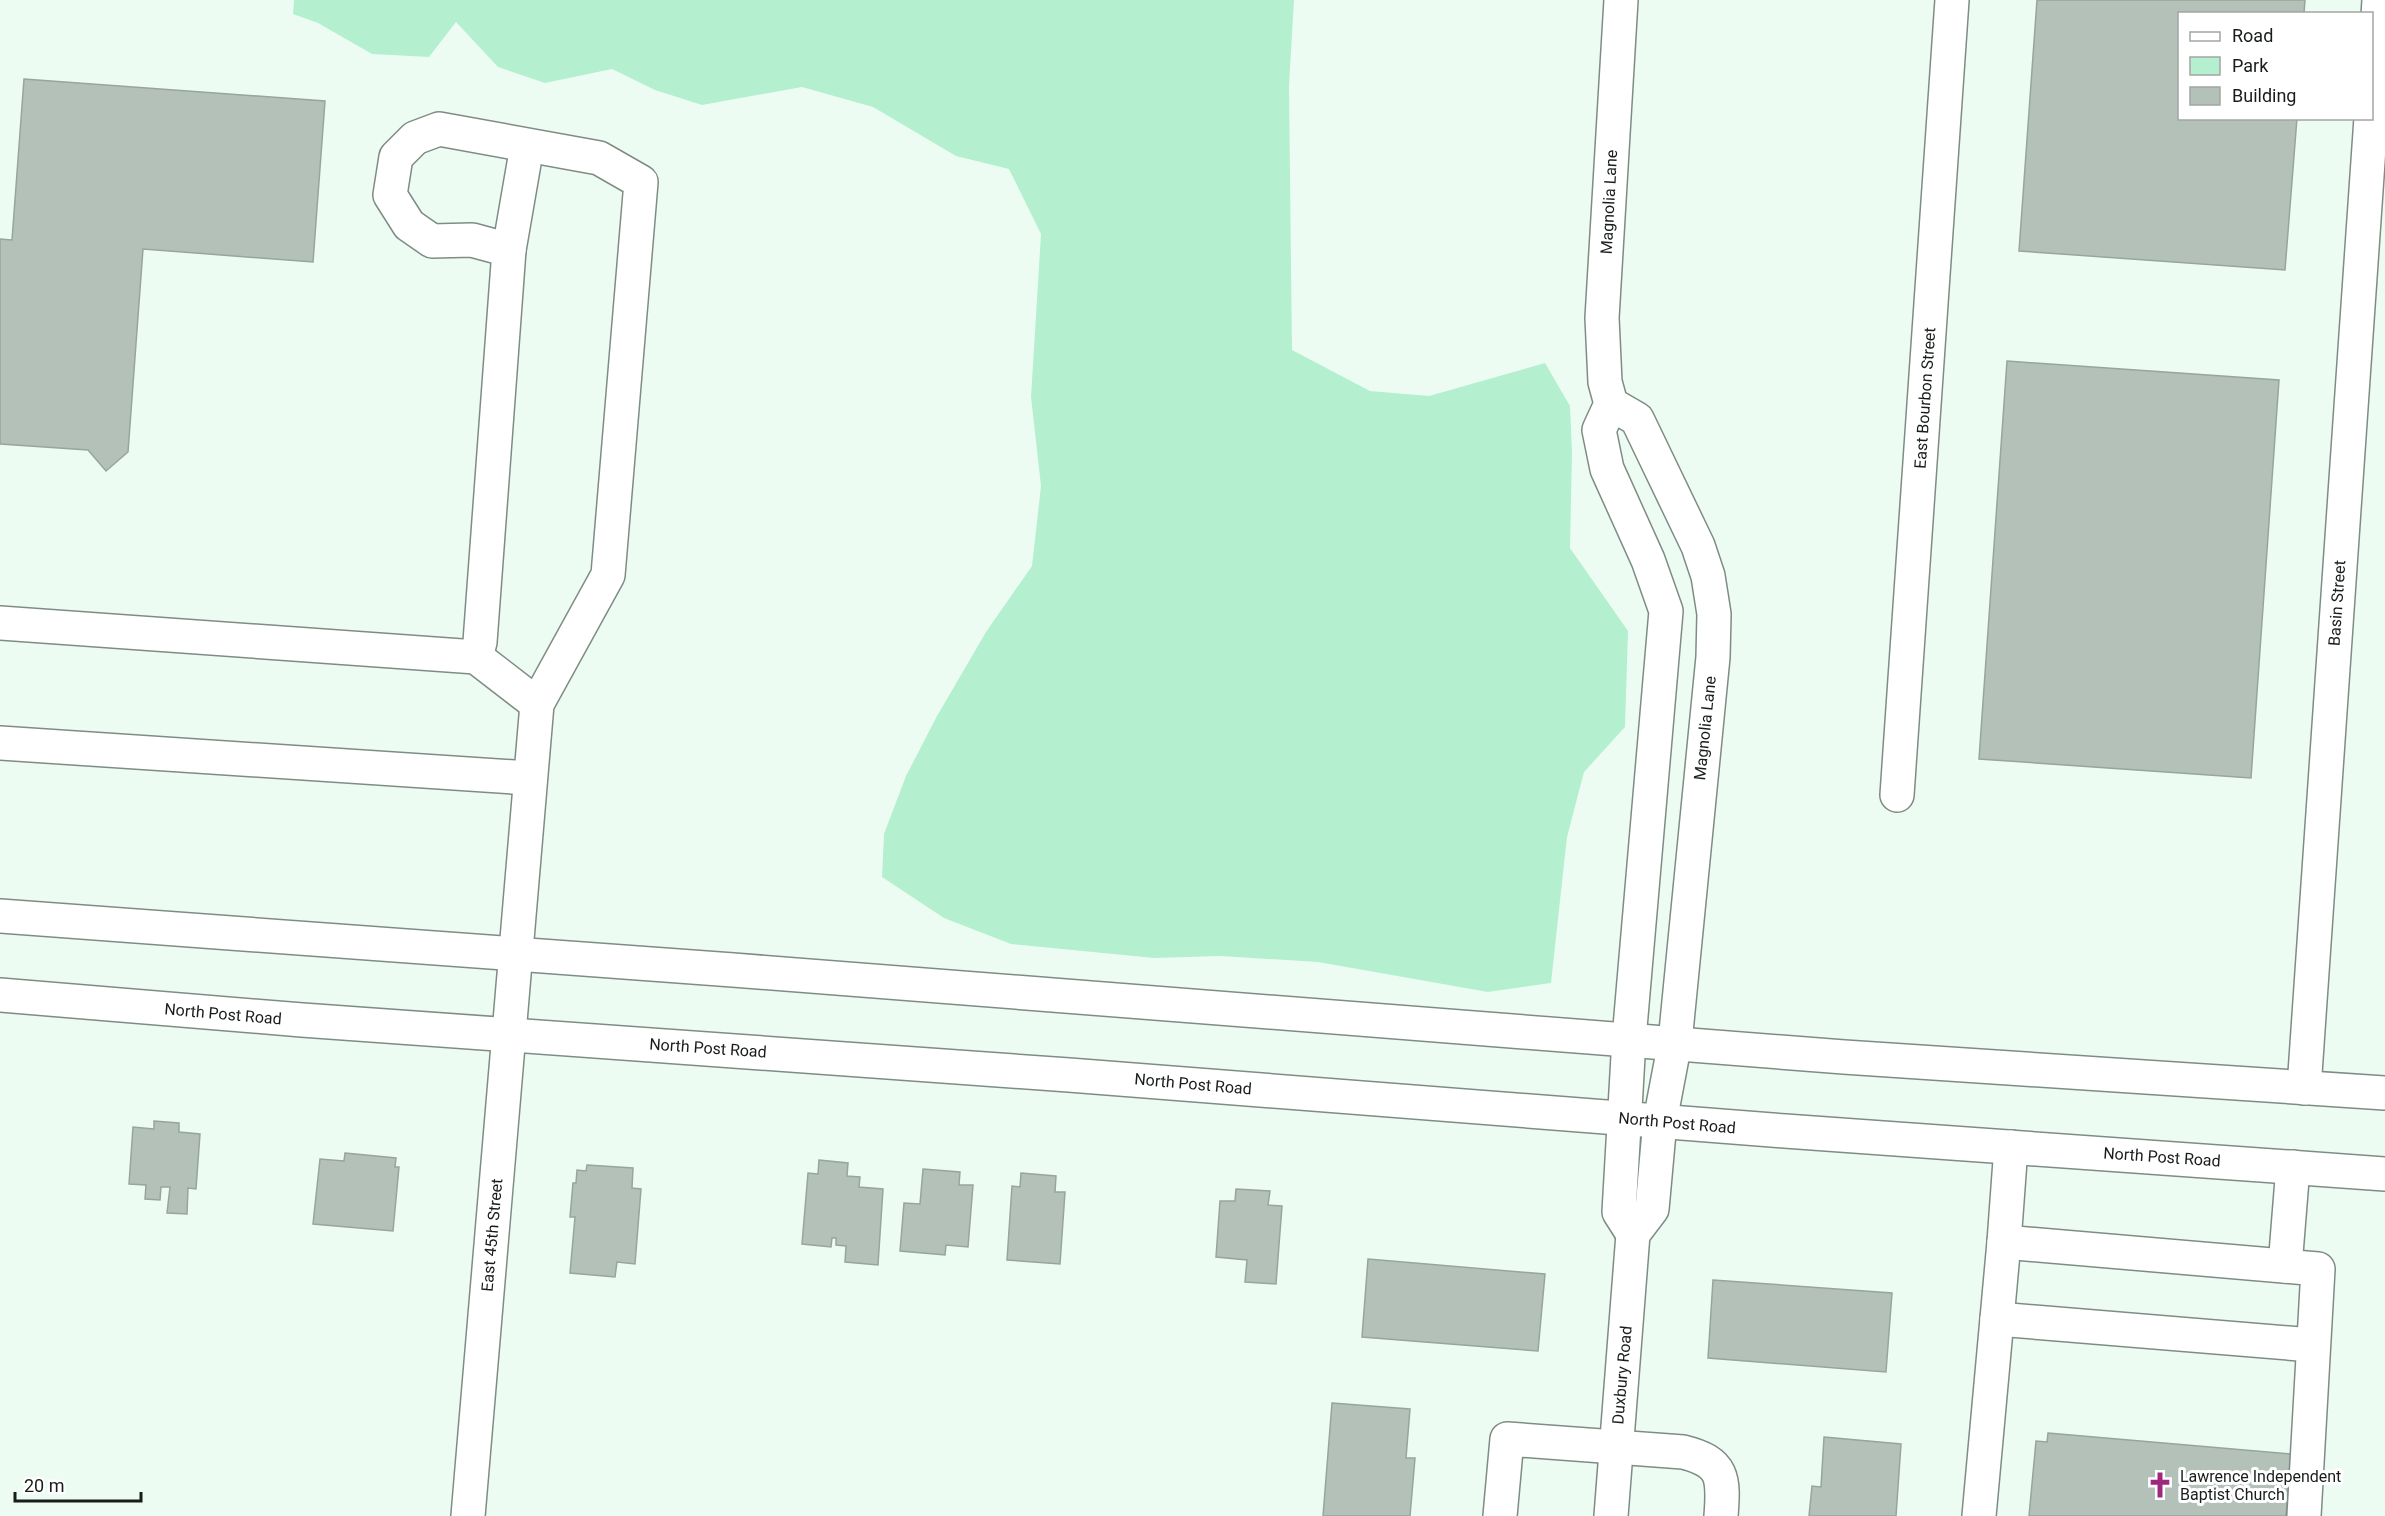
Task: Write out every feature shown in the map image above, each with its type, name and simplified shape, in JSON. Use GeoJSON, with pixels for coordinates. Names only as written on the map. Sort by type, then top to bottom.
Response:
{"type":"FeatureCollection","features":[{"type":"Feature","properties":{"kind":"main road","name":"Magnolia Lane"},"geometry":{"type":"LineString","coordinates":[[1622,0],[1602,318],[1605,382],[1611,404],[1637,419],[1698,546],[1708,576],[1714,614],[1713,657],[1675,1042],[1660,1121]]}},
{"type":"Feature","properties":{"kind":"main road","name":"East Bourbon Street"},"geometry":{"type":"LineString","coordinates":[[1897,795],[1952,0]]}},
{"type":"Feature","properties":{"kind":"main road"},"geometry":{"type":"LineString","coordinates":[[2373,93],[2379,0]]}},
{"type":"Feature","properties":{"kind":"main road","name":"Basin Street"},"geometry":{"type":"LineString","coordinates":[[2304,1088],[2371,120]]}},
{"type":"Feature","properties":{"kind":"main road"},"geometry":{"type":"LineString","coordinates":[[0,623],[476,657],[537,704],[608,575],[641,182],[599,158],[439,129],[415,138],[396,157],[390,195],[409,225],[432,241],[472,240],[509,250]]}},
{"type":"Feature","properties":{"kind":"main road"},"geometry":{"type":"LineString","coordinates":[[476,657],[480,642],[509,250],[527,146]]}},
{"type":"Feature","properties":{"kind":"main road"},"geometry":{"type":"LineString","coordinates":[[1611,404],[1599,430],[1606,469],[1648,560],[1666,611],[1629,1039],[1619,1212],[1634,1234],[1652,1209],[1660,1121]]}},
{"type":"Feature","properties":{"kind":"main road","name":"East 45th Street"},"geometry":{"type":"LineString","coordinates":[[468,1516],[537,704]]}},
{"type":"Feature","properties":{"kind":"main road"},"geometry":{"type":"LineString","coordinates":[[0,743],[530,778]]}},
{"type":"Feature","properties":{"kind":"main road"},"geometry":{"type":"LineString","coordinates":[[0,916],[1675,1042],[1844,1057],[2385,1093]]}},
{"type":"Feature","properties":{"kind":"main road","name":"North Post Road"},"geometry":{"type":"LineString","coordinates":[[0,995],[302,1020],[1058,1074],[1626,1119],[2385,1174]]}},
{"type":"Feature","properties":{"kind":"main road"},"geometry":{"type":"LineString","coordinates":[[1979,1516],[2011,1147]]}},
{"type":"Feature","properties":{"kind":"main road"},"geometry":{"type":"LineString","coordinates":[[2285,1266],[2293,1167]]}},
{"type":"Feature","properties":{"kind":"main road","name":"Duxbury Road"},"geometry":{"type":"LineString","coordinates":[[1611,1516],[1634,1234]]}},
{"type":"Feature","properties":{"kind":"main road"},"geometry":{"type":"LineString","coordinates":[[2004,1242],[2318,1269],[2304,1516]]}},
{"type":"Feature","properties":{"kind":"main road"},"geometry":{"type":"LineString","coordinates":[[1997,1319],[2312,1345]]}},
{"type":"Feature","properties":{"kind":"main road"},"geometry":{"type":"LineString","coordinates":[[1500,1516],[1507,1439],[1616,1446],[1683,1452],[1701,1456],[1716,1470],[1724,1485],[1721,1516]]}},
{"type":"Feature","properties":{"kind":"green space"},"geometry":{"type":"Polygon","coordinates":[[[294,0],[1294,0],[1289,86],[1292,350],[1370,391],[1429,396],[1545,363],[1570,406],[1572,453],[1570,548],[1628,631],[1625,727],[1584,772],[1567,837],[1551,983],[1488,992],[1318,962],[1220,956],[1154,958],[1011,944],[944,918],[882,877],[884,834],[906,776],[937,716],[986,632],[1032,566],[1041,486],[1031,397],[1041,234],[1009,169],[956,156],[873,107],[802,87],[702,105],[655,90],[612,69],[545,83],[498,67],[456,22],[429,57],[372,54],[318,23],[293,14],[294,0]]]}},
{"type":"Feature","properties":{"kind":"building"},"geometry":{"type":"Polygon","coordinates":[[[2037,0],[2305,0],[2304,12],[2178,12],[2178,120],[2297,120],[2285,270],[2019,251],[2037,0]]]}},
{"type":"Feature","properties":{"kind":"building"},"geometry":{"type":"Polygon","coordinates":[[[24,79],[325,101],[313,262],[143,249],[128,452],[106,471],[88,450],[0,444],[0,239],[12,240],[24,79]]]}},
{"type":"Feature","properties":{"kind":"building"},"geometry":{"type":"Polygon","coordinates":[[[2007,361],[2279,380],[2251,778],[1979,759],[2007,361]]]}},
{"type":"Feature","properties":{"kind":"building"},"geometry":{"type":"Polygon","coordinates":[[[154,1121],[179,1123],[179,1132],[200,1134],[196,1189],[188,1188],[187,1214],[167,1213],[170,1187],[161,1187],[160,1200],[145,1199],[146,1185],[129,1184],[133,1127],[154,1129],[154,1121]]]}},
{"type":"Feature","properties":{"kind":"building"},"geometry":{"type":"Polygon","coordinates":[[[345,1153],[396,1158],[395,1167],[399,1167],[393,1231],[313,1224],[320,1159],[344,1161],[345,1153]]]}},
{"type":"Feature","properties":{"kind":"building"},"geometry":{"type":"Polygon","coordinates":[[[819,1160],[848,1163],[847,1176],[860,1177],[859,1187],[883,1189],[878,1265],[845,1262],[846,1246],[836,1245],[836,1238],[832,1238],[831,1247],[802,1244],[808,1173],[818,1174],[819,1160]]]}},
{"type":"Feature","properties":{"kind":"building"},"geometry":{"type":"Polygon","coordinates":[[[587,1165],[633,1168],[632,1188],[641,1189],[635,1264],[617,1262],[615,1277],[570,1273],[575,1217],[570,1217],[573,1183],[576,1183],[577,1170],[586,1171],[587,1165]]]}},
{"type":"Feature","properties":{"kind":"building"},"geometry":{"type":"Polygon","coordinates":[[[923,1169],[960,1172],[959,1185],[973,1185],[968,1247],[946,1245],[945,1255],[900,1251],[904,1203],[920,1204],[923,1169]]]}},
{"type":"Feature","properties":{"kind":"building"},"geometry":{"type":"Polygon","coordinates":[[[1021,1173],[1056,1176],[1055,1192],[1065,1192],[1060,1264],[1007,1260],[1012,1186],[1020,1187],[1021,1173]]]}},
{"type":"Feature","properties":{"kind":"building"},"geometry":{"type":"Polygon","coordinates":[[[1236,1189],[1270,1191],[1268,1205],[1282,1206],[1276,1284],[1245,1282],[1247,1260],[1216,1257],[1220,1201],[1235,1201],[1236,1189]]]}},
{"type":"Feature","properties":{"kind":"building"},"geometry":{"type":"Polygon","coordinates":[[[1368,1259],[1545,1274],[1538,1351],[1362,1337],[1368,1259]]]}},
{"type":"Feature","properties":{"kind":"building"},"geometry":{"type":"Polygon","coordinates":[[[1713,1280],[1892,1293],[1886,1372],[1708,1358],[1713,1280]]]}},
{"type":"Feature","properties":{"kind":"building"},"geometry":{"type":"Polygon","coordinates":[[[1332,1403],[1410,1409],[1406,1458],[1415,1458],[1410,1516],[1323,1516],[1332,1403]]]}},
{"type":"Feature","properties":{"kind":"building","name":"Lawrence Independent Baptist Church"},"geometry":{"type":"Polygon","coordinates":[[[2048,1433],[2291,1454],[2286,1516],[2029,1516],[2036,1441],[2047,1442],[2048,1433]]]}},
{"type":"Feature","properties":{"kind":"building"},"geometry":{"type":"Polygon","coordinates":[[[1824,1437],[1901,1444],[1896,1516],[1809,1516],[1812,1486],[1821,1487],[1824,1437]]]}},
{"type":"Feature","properties":{"kind":"place","name":"Lawrence Independent Baptist Church"},"geometry":{"type":"Point","coordinates":[2160,1485]}}]}
